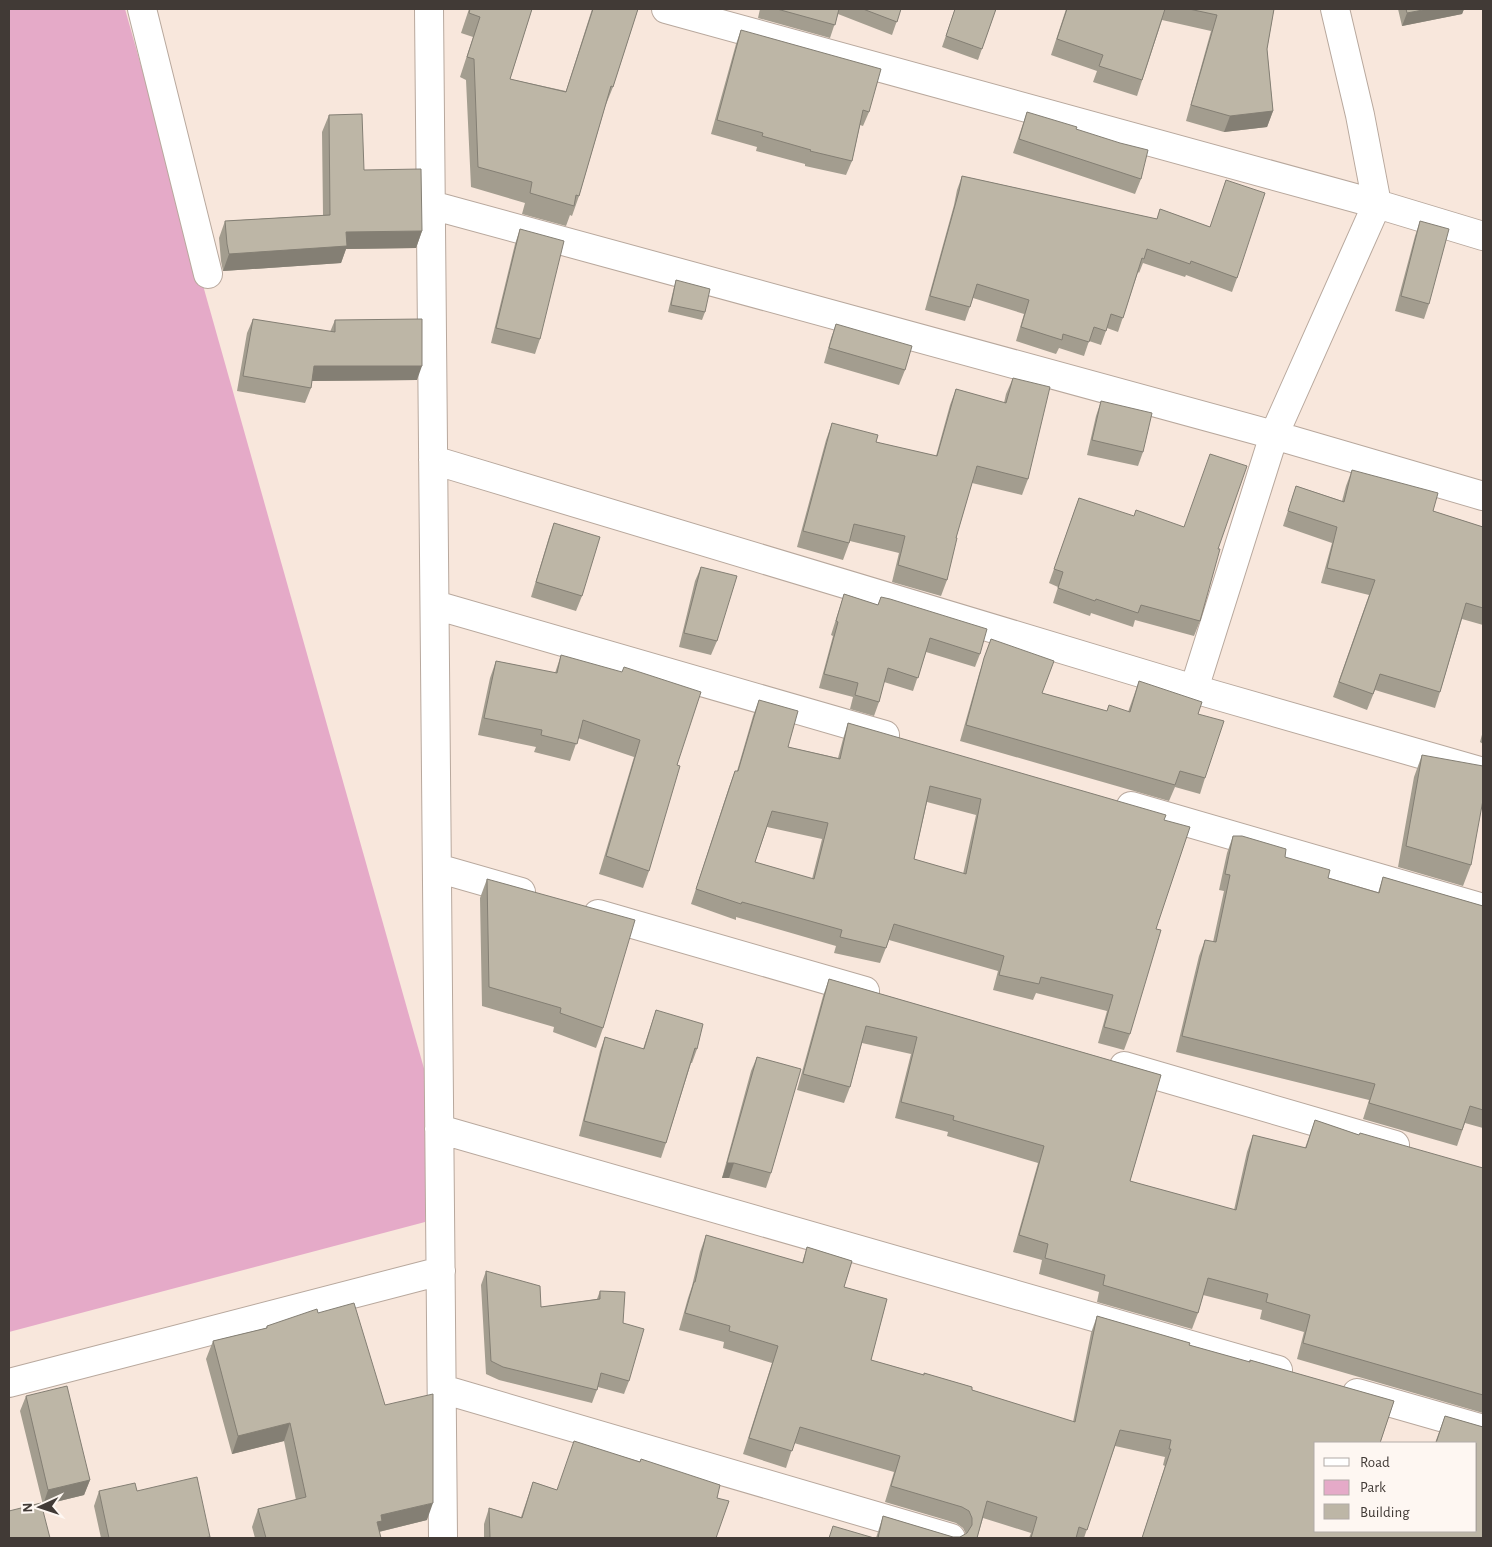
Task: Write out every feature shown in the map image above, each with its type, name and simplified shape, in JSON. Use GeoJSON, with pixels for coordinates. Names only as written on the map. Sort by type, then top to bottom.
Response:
{"type":"FeatureCollection","features":[{"type":"Feature","properties":{"kind":"street"},"geometry":{"type":"LineString","coordinates":[[142,9],[208,274]]}},
{"type":"Feature","properties":{"kind":"street"},"geometry":{"type":"LineString","coordinates":[[429,9],[442,1538]]}},
{"type":"Feature","properties":{"kind":"street"},"geometry":{"type":"LineString","coordinates":[[666,9],[1377,204],[1483,236]]}},
{"type":"Feature","properties":{"kind":"street"},"geometry":{"type":"LineString","coordinates":[[1194,688],[1274,435],[1377,204],[1360,115],[1335,9]]}},
{"type":"Feature","properties":{"kind":"street"},"geometry":{"type":"LineString","coordinates":[[431,205],[1274,435],[1483,496]]}},
{"type":"Feature","properties":{"kind":"street"},"geometry":{"type":"LineString","coordinates":[[433,460],[1194,688],[1483,772]]}},
{"type":"Feature","properties":{"kind":"street"},"geometry":{"type":"LineString","coordinates":[[435,606],[911,743]]}},
{"type":"Feature","properties":{"kind":"street"},"geometry":{"type":"LineString","coordinates":[[1112,800],[1483,908]]}},
{"type":"Feature","properties":{"kind":"street"},"geometry":{"type":"LineString","coordinates":[[437,868],[542,898]]}},
{"type":"Feature","properties":{"kind":"street"},"geometry":{"type":"LineString","coordinates":[[571,906],[888,998]]}},
{"type":"Feature","properties":{"kind":"street"},"geometry":{"type":"LineString","coordinates":[[1099,1059],[1416,1151]]}},
{"type":"Feature","properties":{"kind":"street"},"geometry":{"type":"LineString","coordinates":[[439,1129],[1301,1377]]}},
{"type":"Feature","properties":{"kind":"street"},"geometry":{"type":"LineString","coordinates":[[9,1383],[440,1271]]}},
{"type":"Feature","properties":{"kind":"street"},"geometry":{"type":"LineString","coordinates":[[1330,1385],[1483,1429]]}},
{"type":"Feature","properties":{"kind":"street"},"geometry":{"type":"LineString","coordinates":[[442,1388],[951,1538]]}},
{"type":"Feature","properties":{"kind":"green space"},"geometry":{"type":"Polygon","coordinates":[[[9,9],[125,9],[436,1111],[425,1222],[9,1332],[9,9]]]}},
{"type":"Feature","properties":{"kind":"building"},"geometry":{"type":"Polygon","coordinates":[[[470,9],[532,9],[510,79],[566,92],[593,9],[638,9],[613,87],[611,86],[579,196],[576,195],[574,206],[530,193],[532,182],[478,167],[474,59],[467,57],[480,17],[469,13],[470,9]]]}},
{"type":"Feature","properties":{"kind":"building"},"geometry":{"type":"Polygon","coordinates":[[[777,9],[839,9],[835,25],[777,9]]]}},
{"type":"Feature","properties":{"kind":"building"},"geometry":{"type":"Polygon","coordinates":[[[863,9],[901,9],[897,22],[863,9]]]}},
{"type":"Feature","properties":{"kind":"building"},"geometry":{"type":"Polygon","coordinates":[[[955,9],[996,9],[982,49],[946,36],[955,9]]]}},
{"type":"Feature","properties":{"kind":"building"},"geometry":{"type":"Polygon","coordinates":[[[1067,9],[1165,9],[1142,80],[1099,66],[1103,55],[1057,39],[1067,9]]]}},
{"type":"Feature","properties":{"kind":"building"},"geometry":{"type":"Polygon","coordinates":[[[1189,9],[1274,9],[1267,49],[1273,111],[1230,116],[1191,105],[1217,15],[1189,9]]]}},
{"type":"Feature","properties":{"kind":"building"},"geometry":{"type":"Polygon","coordinates":[[[1406,9],[1428,9],[1407,13],[1406,9]]]}},
{"type":"Feature","properties":{"kind":"building"},"geometry":{"type":"Polygon","coordinates":[[[741,30],[881,69],[869,112],[863,110],[852,161],[810,151],[762,136],[763,133],[717,120],[741,30]]]}},
{"type":"Feature","properties":{"kind":"building"},"geometry":{"type":"Polygon","coordinates":[[[1027,112],[1077,127],[1076,129],[1120,143],[1148,150],[1141,179],[1019,139],[1027,112]]]}},
{"type":"Feature","properties":{"kind":"building"},"geometry":{"type":"Polygon","coordinates":[[[362,114],[364,170],[421,169],[422,231],[346,232],[347,246],[229,254],[225,221],[330,215],[329,115],[362,114]]]}},
{"type":"Feature","properties":{"kind":"building"},"geometry":{"type":"Polygon","coordinates":[[[962,176],[1157,219],[1160,209],[1210,227],[1226,180],[1265,193],[1237,278],[1191,261],[1190,264],[1147,249],[1144,259],[1142,258],[1123,318],[1111,314],[1106,331],[1094,327],[1089,342],[1063,334],[1062,340],[1021,327],[1029,300],[977,284],[970,307],[930,296],[962,176]]]}},
{"type":"Feature","properties":{"kind":"building"},"geometry":{"type":"Polygon","coordinates":[[[1420,221],[1449,229],[1429,304],[1401,296],[1420,221]]]}},
{"type":"Feature","properties":{"kind":"building"},"geometry":{"type":"Polygon","coordinates":[[[520,229],[564,241],[540,339],[496,328],[520,229]]]}},
{"type":"Feature","properties":{"kind":"building"},"geometry":{"type":"Polygon","coordinates":[[[676,280],[710,289],[705,312],[671,305],[676,280]]]}},
{"type":"Feature","properties":{"kind":"building"},"geometry":{"type":"Polygon","coordinates":[[[253,319],[335,332],[335,320],[422,319],[422,366],[314,366],[311,388],[243,376],[253,319]]]}},
{"type":"Feature","properties":{"kind":"building"},"geometry":{"type":"Polygon","coordinates":[[[836,324],[912,346],[905,370],[829,348],[836,324]]]}},
{"type":"Feature","properties":{"kind":"building"},"geometry":{"type":"Polygon","coordinates":[[[1013,378],[1050,387],[1028,479],[977,466],[956,538],[947,580],[898,565],[905,536],[854,524],[849,543],[803,531],[832,423],[878,435],[876,442],[937,456],[956,389],[1006,403],[1013,378]]]}},
{"type":"Feature","properties":{"kind":"building"},"geometry":{"type":"Polygon","coordinates":[[[1101,401],[1152,413],[1143,452],[1092,440],[1101,401]]]}},
{"type":"Feature","properties":{"kind":"building"},"geometry":{"type":"Polygon","coordinates":[[[1210,454],[1247,466],[1218,549],[1220,549],[1200,621],[1141,605],[1138,613],[1058,588],[1063,572],[1054,569],[1079,498],[1134,516],[1136,510],[1184,527],[1210,454]]]}},
{"type":"Feature","properties":{"kind":"building"},"geometry":{"type":"Polygon","coordinates":[[[1352,470],[1438,493],[1433,511],[1483,527],[1483,608],[1466,603],[1440,692],[1380,674],[1373,694],[1339,682],[1375,580],[1327,568],[1337,527],[1288,511],[1296,486],[1344,502],[1352,470]]]}},
{"type":"Feature","properties":{"kind":"building"},"geometry":{"type":"Polygon","coordinates":[[[554,523],[600,537],[582,596],[536,582],[554,523]]]}},
{"type":"Feature","properties":{"kind":"building"},"geometry":{"type":"Polygon","coordinates":[[[701,567],[737,576],[717,641],[684,633],[701,567]]]}},
{"type":"Feature","properties":{"kind":"building"},"geometry":{"type":"Polygon","coordinates":[[[844,594],[878,605],[881,597],[890,599],[987,629],[980,654],[930,638],[918,678],[888,668],[879,702],[855,695],[858,683],[824,674],[844,594]]]}},
{"type":"Feature","properties":{"kind":"building"},"geometry":{"type":"Polygon","coordinates":[[[991,639],[1054,661],[1042,693],[1107,711],[1109,705],[1130,712],[1139,681],[1202,702],[1198,714],[1224,721],[1205,778],[1180,771],[1175,785],[966,725],[991,639]]]}},
{"type":"Feature","properties":{"kind":"building"},"geometry":{"type":"Polygon","coordinates":[[[561,655],[622,672],[624,667],[701,692],[677,765],[680,766],[649,871],[606,856],[640,740],[583,720],[577,744],[541,735],[542,730],[484,718],[496,661],[557,673],[561,655]]]}},
{"type":"Feature","properties":{"kind":"building"},"geometry":{"type":"Polygon","coordinates":[[[759,700],[798,711],[788,747],[840,759],[848,723],[1166,815],[1164,820],[1190,827],[1156,929],[1161,930],[1130,1034],[1104,1027],[1113,995],[1041,977],[1039,984],[999,975],[1004,956],[894,924],[886,948],[840,937],[842,930],[742,902],[741,904],[696,889],[735,771],[738,771],[759,700]],[[930,786],[914,859],[966,874],[981,799],[930,786]],[[772,811],[755,862],[814,879],[828,823],[772,811]]]}},
{"type":"Feature","properties":{"kind":"building"},"geometry":{"type":"Polygon","coordinates":[[[1422,755],[1483,766],[1483,800],[1471,865],[1406,846],[1422,755]]]}},
{"type":"Feature","properties":{"kind":"building"},"geometry":{"type":"Polygon","coordinates":[[[1233,836],[1242,836],[1286,849],[1285,857],[1330,870],[1328,878],[1379,893],[1383,877],[1483,906],[1483,1110],[1470,1106],[1462,1130],[1369,1103],[1375,1084],[1182,1036],[1205,940],[1216,942],[1230,875],[1225,874],[1233,836]]]}},
{"type":"Feature","properties":{"kind":"building"},"geometry":{"type":"Polygon","coordinates":[[[487,879],[635,920],[603,1028],[560,1013],[561,1008],[489,987],[487,879]]]}},
{"type":"Feature","properties":{"kind":"building"},"geometry":{"type":"Polygon","coordinates":[[[829,979],[1161,1075],[1130,1181],[1236,1210],[1253,1135],[1306,1148],[1315,1120],[1359,1135],[1360,1133],[1483,1168],[1483,1395],[1303,1343],[1310,1315],[1266,1302],[1268,1294],[1208,1278],[1198,1313],[1103,1285],[1105,1275],[1045,1258],[1048,1244],[1019,1235],[1044,1146],[953,1120],[954,1116],[901,1102],[917,1037],[866,1026],[850,1087],[803,1074],[829,979]]]}},
{"type":"Feature","properties":{"kind":"building"},"geometry":{"type":"Polygon","coordinates":[[[656,1010],[703,1024],[697,1049],[695,1048],[666,1143],[584,1121],[605,1037],[644,1049],[656,1010]]]}},
{"type":"Feature","properties":{"kind":"building"},"geometry":{"type":"Polygon","coordinates":[[[757,1057],[801,1069],[771,1173],[734,1163],[727,1163],[757,1057]]]}},
{"type":"Feature","properties":{"kind":"building"},"geometry":{"type":"Polygon","coordinates":[[[706,1235],[803,1263],[807,1247],[852,1261],[844,1287],[887,1299],[871,1360],[972,1387],[972,1390],[1075,1422],[1097,1316],[1190,1343],[1189,1345],[1250,1362],[1250,1360],[1394,1401],[1380,1442],[1314,1442],[1314,1532],[1477,1532],[1477,1442],[1436,1442],[1445,1416],[1483,1427],[1483,1538],[1142,1538],[1171,1449],[1169,1449],[1171,1440],[1120,1430],[1087,1530],[1079,1527],[1076,1538],[1031,1538],[1037,1517],[987,1501],[977,1538],[878,1538],[883,1516],[953,1537],[960,1537],[967,1533],[972,1525],[972,1518],[969,1511],[962,1507],[891,1486],[900,1456],[800,1427],[792,1451],[749,1438],[778,1346],[729,1331],[730,1326],[685,1313],[695,1282],[706,1235]]]}},
{"type":"Feature","properties":{"kind":"building"},"geometry":{"type":"Polygon","coordinates":[[[486,1271],[540,1286],[541,1307],[600,1299],[600,1291],[625,1292],[623,1323],[644,1329],[629,1381],[601,1373],[597,1390],[503,1367],[491,1361],[486,1271]]]}},
{"type":"Feature","properties":{"kind":"building"},"geometry":{"type":"Polygon","coordinates":[[[354,1303],[385,1405],[433,1394],[433,1503],[381,1515],[382,1521],[377,1522],[381,1538],[266,1538],[258,1509],[306,1497],[290,1423],[238,1436],[213,1341],[267,1328],[267,1326],[317,1309],[318,1313],[354,1303]]]}},
{"type":"Feature","properties":{"kind":"building"},"geometry":{"type":"Polygon","coordinates":[[[67,1386],[90,1480],[48,1490],[26,1396],[67,1386]]]}},
{"type":"Feature","properties":{"kind":"building"},"geometry":{"type":"Polygon","coordinates":[[[574,1441],[640,1462],[641,1459],[720,1485],[717,1498],[729,1501],[716,1538],[490,1538],[489,1508],[522,1518],[533,1482],[557,1490],[574,1441]]]}},
{"type":"Feature","properties":{"kind":"building"},"geometry":{"type":"Polygon","coordinates":[[[197,1477],[210,1537],[109,1538],[99,1491],[135,1483],[137,1491],[197,1477]]]}},
{"type":"Feature","properties":{"kind":"building"},"geometry":{"type":"Polygon","coordinates":[[[41,1503],[50,1538],[9,1538],[9,1511],[41,1503]]]}},
{"type":"Feature","properties":{"kind":"building"},"geometry":{"type":"Polygon","coordinates":[[[833,1526],[874,1538],[829,1538],[833,1526]]]}}]}
